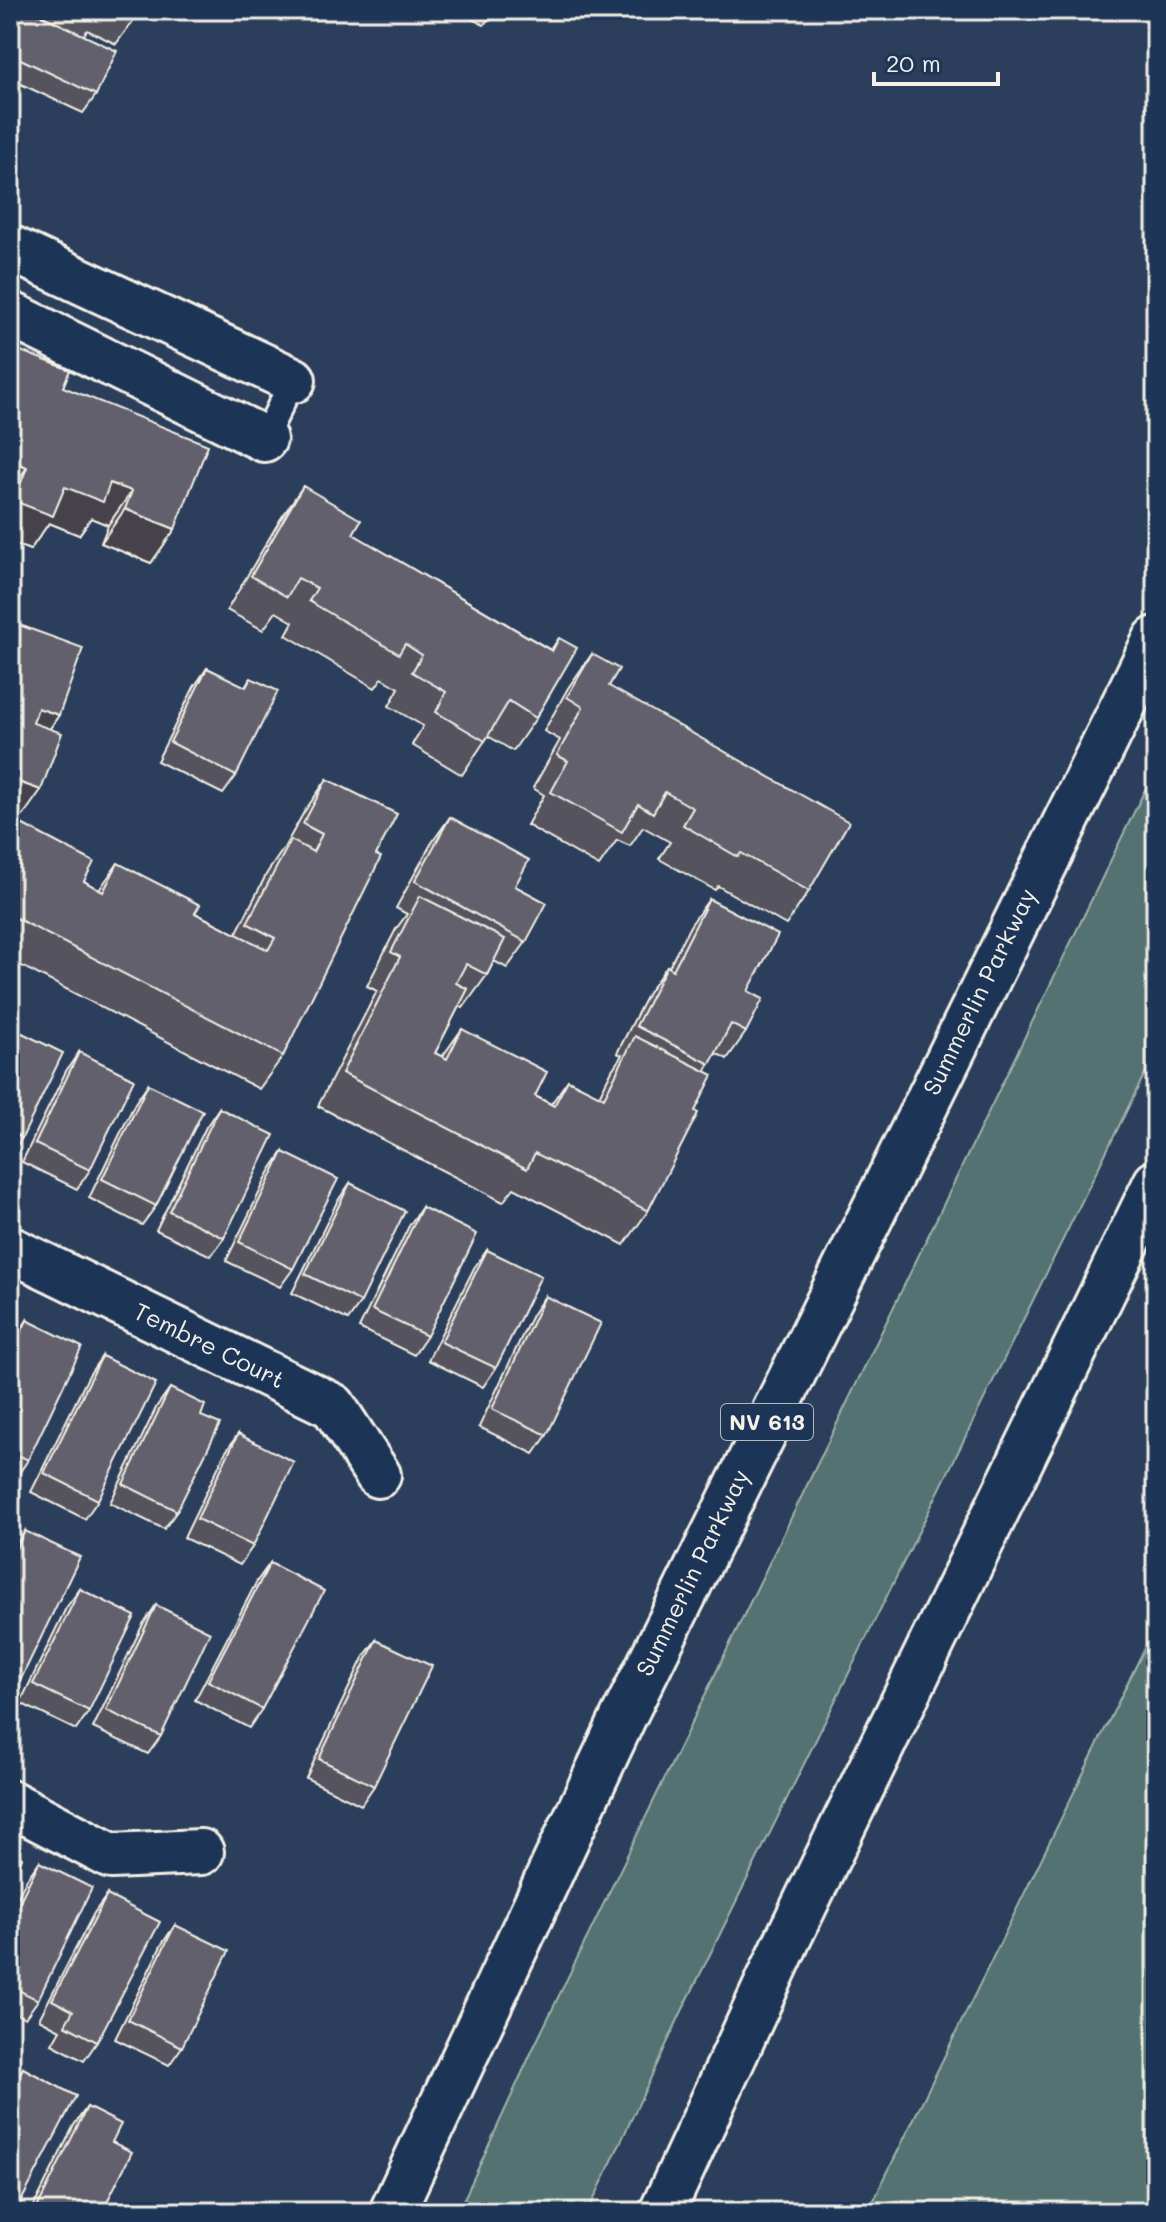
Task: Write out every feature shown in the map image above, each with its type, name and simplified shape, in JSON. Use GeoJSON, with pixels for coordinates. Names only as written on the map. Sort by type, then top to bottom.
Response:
{"type":"FeatureCollection","features":[{"type":"Feature","properties":{"kind":"main road"},"geometry":{"type":"LineString","coordinates":[[10,248],[293,380]]}},
{"type":"Feature","properties":{"kind":"main road"},"geometry":{"type":"LineString","coordinates":[[10,314],[264,439]]}},
{"type":"Feature","properties":{"kind":"main road","name":"Summerlin Parkway"},"geometry":{"type":"LineString","coordinates":[[392,2212],[636,1690],[1156,639]]}},
{"type":"Feature","properties":{"kind":"main road"},"geometry":{"type":"LineString","coordinates":[[662,2212],[787,1941],[1156,1183]]}},
{"type":"Feature","properties":{"kind":"main road","name":"Tembre Court"},"geometry":{"type":"LineString","coordinates":[[10,1249],[333,1406],[378,1475]]}},
{"type":"Feature","properties":{"kind":"main road"},"geometry":{"type":"LineString","coordinates":[[10,1803],[111,1856],[201,1852]]}},
{"type":"Feature","properties":{"kind":"lane"},"geometry":{"type":"LineString","coordinates":[[264,439],[293,380]]}},
{"type":"Feature","properties":{"kind":"green space"},"geometry":{"type":"Polygon","coordinates":[[[1156,767],[1156,1051],[682,2011],[588,2212],[458,2212],[533,2049],[1156,767]]]}},
{"type":"Feature","properties":{"kind":"green space"},"geometry":{"type":"Polygon","coordinates":[[[1156,1625],[1156,2212],[868,2212],[1156,1625]]]}},
{"type":"Feature","properties":{"kind":"building"},"geometry":{"type":"Polygon","coordinates":[[[10,10],[30,10],[117,51],[96,95],[10,54],[10,10]]]}},
{"type":"Feature","properties":{"kind":"building"},"geometry":{"type":"Polygon","coordinates":[[[120,10],[139,10],[135,18],[120,10]]]}},
{"type":"Feature","properties":{"kind":"building"},"geometry":{"type":"Polygon","coordinates":[[[10,340],[15,343],[13,348],[70,370],[63,387],[208,445],[175,529],[125,509],[132,491],[110,483],[103,502],[65,487],[53,516],[14,501],[27,467],[10,460],[18,431],[10,427],[10,340]]]}},
{"type":"Feature","properties":{"kind":"building"},"geometry":{"type":"Polygon","coordinates":[[[303,486],[361,520],[353,534],[552,651],[559,638],[577,648],[536,718],[509,701],[485,741],[436,712],[446,692],[412,672],[422,655],[405,644],[399,654],[309,601],[317,588],[298,578],[287,597],[251,576],[303,486]]]}},
{"type":"Feature","properties":{"kind":"building"},"geometry":{"type":"Polygon","coordinates":[[[11,622],[83,648],[59,715],[38,708],[33,723],[62,733],[41,790],[10,779],[11,622]]]}},
{"type":"Feature","properties":{"kind":"building"},"geometry":{"type":"Polygon","coordinates":[[[592,654],[619,669],[609,686],[849,822],[809,891],[741,853],[738,857],[683,825],[693,808],[665,792],[653,813],[638,804],[622,832],[551,792],[568,761],[557,755],[583,707],[567,697],[592,654]]]}},
{"type":"Feature","properties":{"kind":"building"},"geometry":{"type":"Polygon","coordinates":[[[207,668],[246,687],[251,678],[278,691],[236,776],[170,742],[207,668]]]}},
{"type":"Feature","properties":{"kind":"building"},"geometry":{"type":"Polygon","coordinates":[[[327,779],[397,814],[376,855],[381,857],[283,1056],[10,915],[10,818],[94,862],[84,881],[103,892],[118,863],[200,905],[195,913],[268,950],[275,938],[247,923],[291,840],[313,852],[322,834],[303,824],[327,779]]]}},
{"type":"Feature","properties":{"kind":"building"},"geometry":{"type":"Polygon","coordinates":[[[450,817],[529,860],[515,886],[547,903],[526,942],[415,881],[450,817]]]}},
{"type":"Feature","properties":{"kind":"building"},"geometry":{"type":"Polygon","coordinates":[[[420,896],[505,939],[487,975],[466,964],[456,983],[468,989],[435,1053],[447,1059],[462,1029],[547,1072],[535,1096],[554,1106],[568,1080],[604,1098],[635,1036],[713,1075],[695,1111],[698,1113],[648,1211],[535,1153],[527,1169],[342,1073],[400,957],[391,952],[420,896]]]}},
{"type":"Feature","properties":{"kind":"building"},"geometry":{"type":"Polygon","coordinates":[[[709,899],[778,935],[748,991],[763,999],[746,1032],[731,1024],[710,1064],[636,1026],[667,966],[673,970],[709,899]]]}},
{"type":"Feature","properties":{"kind":"building"},"geometry":{"type":"Polygon","coordinates":[[[10,1027],[63,1053],[22,1138],[10,1132],[10,1027]]]}},
{"type":"Feature","properties":{"kind":"building"},"geometry":{"type":"Polygon","coordinates":[[[79,1052],[134,1079],[90,1170],[35,1144],[79,1052]]]}},
{"type":"Feature","properties":{"kind":"building"},"geometry":{"type":"Polygon","coordinates":[[[148,1084],[203,1111],[156,1206],[102,1179],[148,1084]]]}},
{"type":"Feature","properties":{"kind":"building"},"geometry":{"type":"Polygon","coordinates":[[[219,1108],[274,1135],[224,1238],[169,1211],[219,1108]]]}},
{"type":"Feature","properties":{"kind":"building"},"geometry":{"type":"Polygon","coordinates":[[[283,1152],[338,1179],[293,1269],[239,1242],[283,1152]]]}},
{"type":"Feature","properties":{"kind":"building"},"geometry":{"type":"Polygon","coordinates":[[[350,1183],[405,1211],[361,1302],[305,1274],[350,1183]]]}},
{"type":"Feature","properties":{"kind":"building"},"geometry":{"type":"Polygon","coordinates":[[[422,1207],[477,1234],[427,1336],[372,1310],[422,1207]]]}},
{"type":"Feature","properties":{"kind":"building"},"geometry":{"type":"Polygon","coordinates":[[[487,1250],[541,1276],[496,1368],[441,1342],[487,1250]]]}},
{"type":"Feature","properties":{"kind":"building"},"geometry":{"type":"Polygon","coordinates":[[[545,1296],[601,1323],[547,1435],[492,1409],[545,1296]]]}},
{"type":"Feature","properties":{"kind":"building"},"geometry":{"type":"Polygon","coordinates":[[[27,1320],[82,1347],[28,1460],[10,1451],[10,1355],[27,1320]]]}},
{"type":"Feature","properties":{"kind":"building"},"geometry":{"type":"Polygon","coordinates":[[[102,1356],[156,1383],[98,1500],[44,1473],[102,1356]]]}},
{"type":"Feature","properties":{"kind":"building"},"geometry":{"type":"Polygon","coordinates":[[[170,1388],[205,1405],[201,1416],[220,1424],[177,1511],[123,1484],[170,1388]]]}},
{"type":"Feature","properties":{"kind":"building"},"geometry":{"type":"Polygon","coordinates":[[[238,1434],[294,1462],[253,1546],[197,1519],[238,1434]]]}},
{"type":"Feature","properties":{"kind":"building"},"geometry":{"type":"Polygon","coordinates":[[[25,1531],[80,1557],[21,1679],[10,1674],[10,1561],[25,1531]]]}},
{"type":"Feature","properties":{"kind":"building"},"geometry":{"type":"Polygon","coordinates":[[[270,1563],[324,1591],[262,1709],[208,1681],[270,1563]]]}},
{"type":"Feature","properties":{"kind":"building"},"geometry":{"type":"Polygon","coordinates":[[[80,1589],[135,1616],[89,1711],[33,1684],[80,1589]]]}},
{"type":"Feature","properties":{"kind":"building"},"geometry":{"type":"Polygon","coordinates":[[[156,1605],[210,1632],[161,1736],[106,1710],[156,1605]]]}},
{"type":"Feature","properties":{"kind":"building"},"geometry":{"type":"Polygon","coordinates":[[[376,1640],[432,1666],[374,1786],[319,1759],[376,1640]]]}},
{"type":"Feature","properties":{"kind":"building"},"geometry":{"type":"Polygon","coordinates":[[[10,1852],[22,1858],[10,1884],[10,1852]]]}},
{"type":"Feature","properties":{"kind":"building"},"geometry":{"type":"Polygon","coordinates":[[[39,1862],[92,1888],[38,2000],[10,1986],[10,1921],[39,1862]]]}},
{"type":"Feature","properties":{"kind":"building"},"geometry":{"type":"Polygon","coordinates":[[[107,1895],[160,1922],[97,2042],[65,2025],[73,2011],[52,2000],[107,1895]]]}},
{"type":"Feature","properties":{"kind":"building"},"geometry":{"type":"Polygon","coordinates":[[[175,1925],[229,1951],[182,2047],[128,2020],[175,1925]]]}},
{"type":"Feature","properties":{"kind":"building"},"geometry":{"type":"Polygon","coordinates":[[[23,2068],[76,2096],[16,2211],[10,2208],[10,2093],[23,2068]]]}},
{"type":"Feature","properties":{"kind":"building"},"geometry":{"type":"Polygon","coordinates":[[[87,2107],[121,2124],[112,2142],[132,2152],[102,2212],[35,2212],[87,2107]]]}}]}
